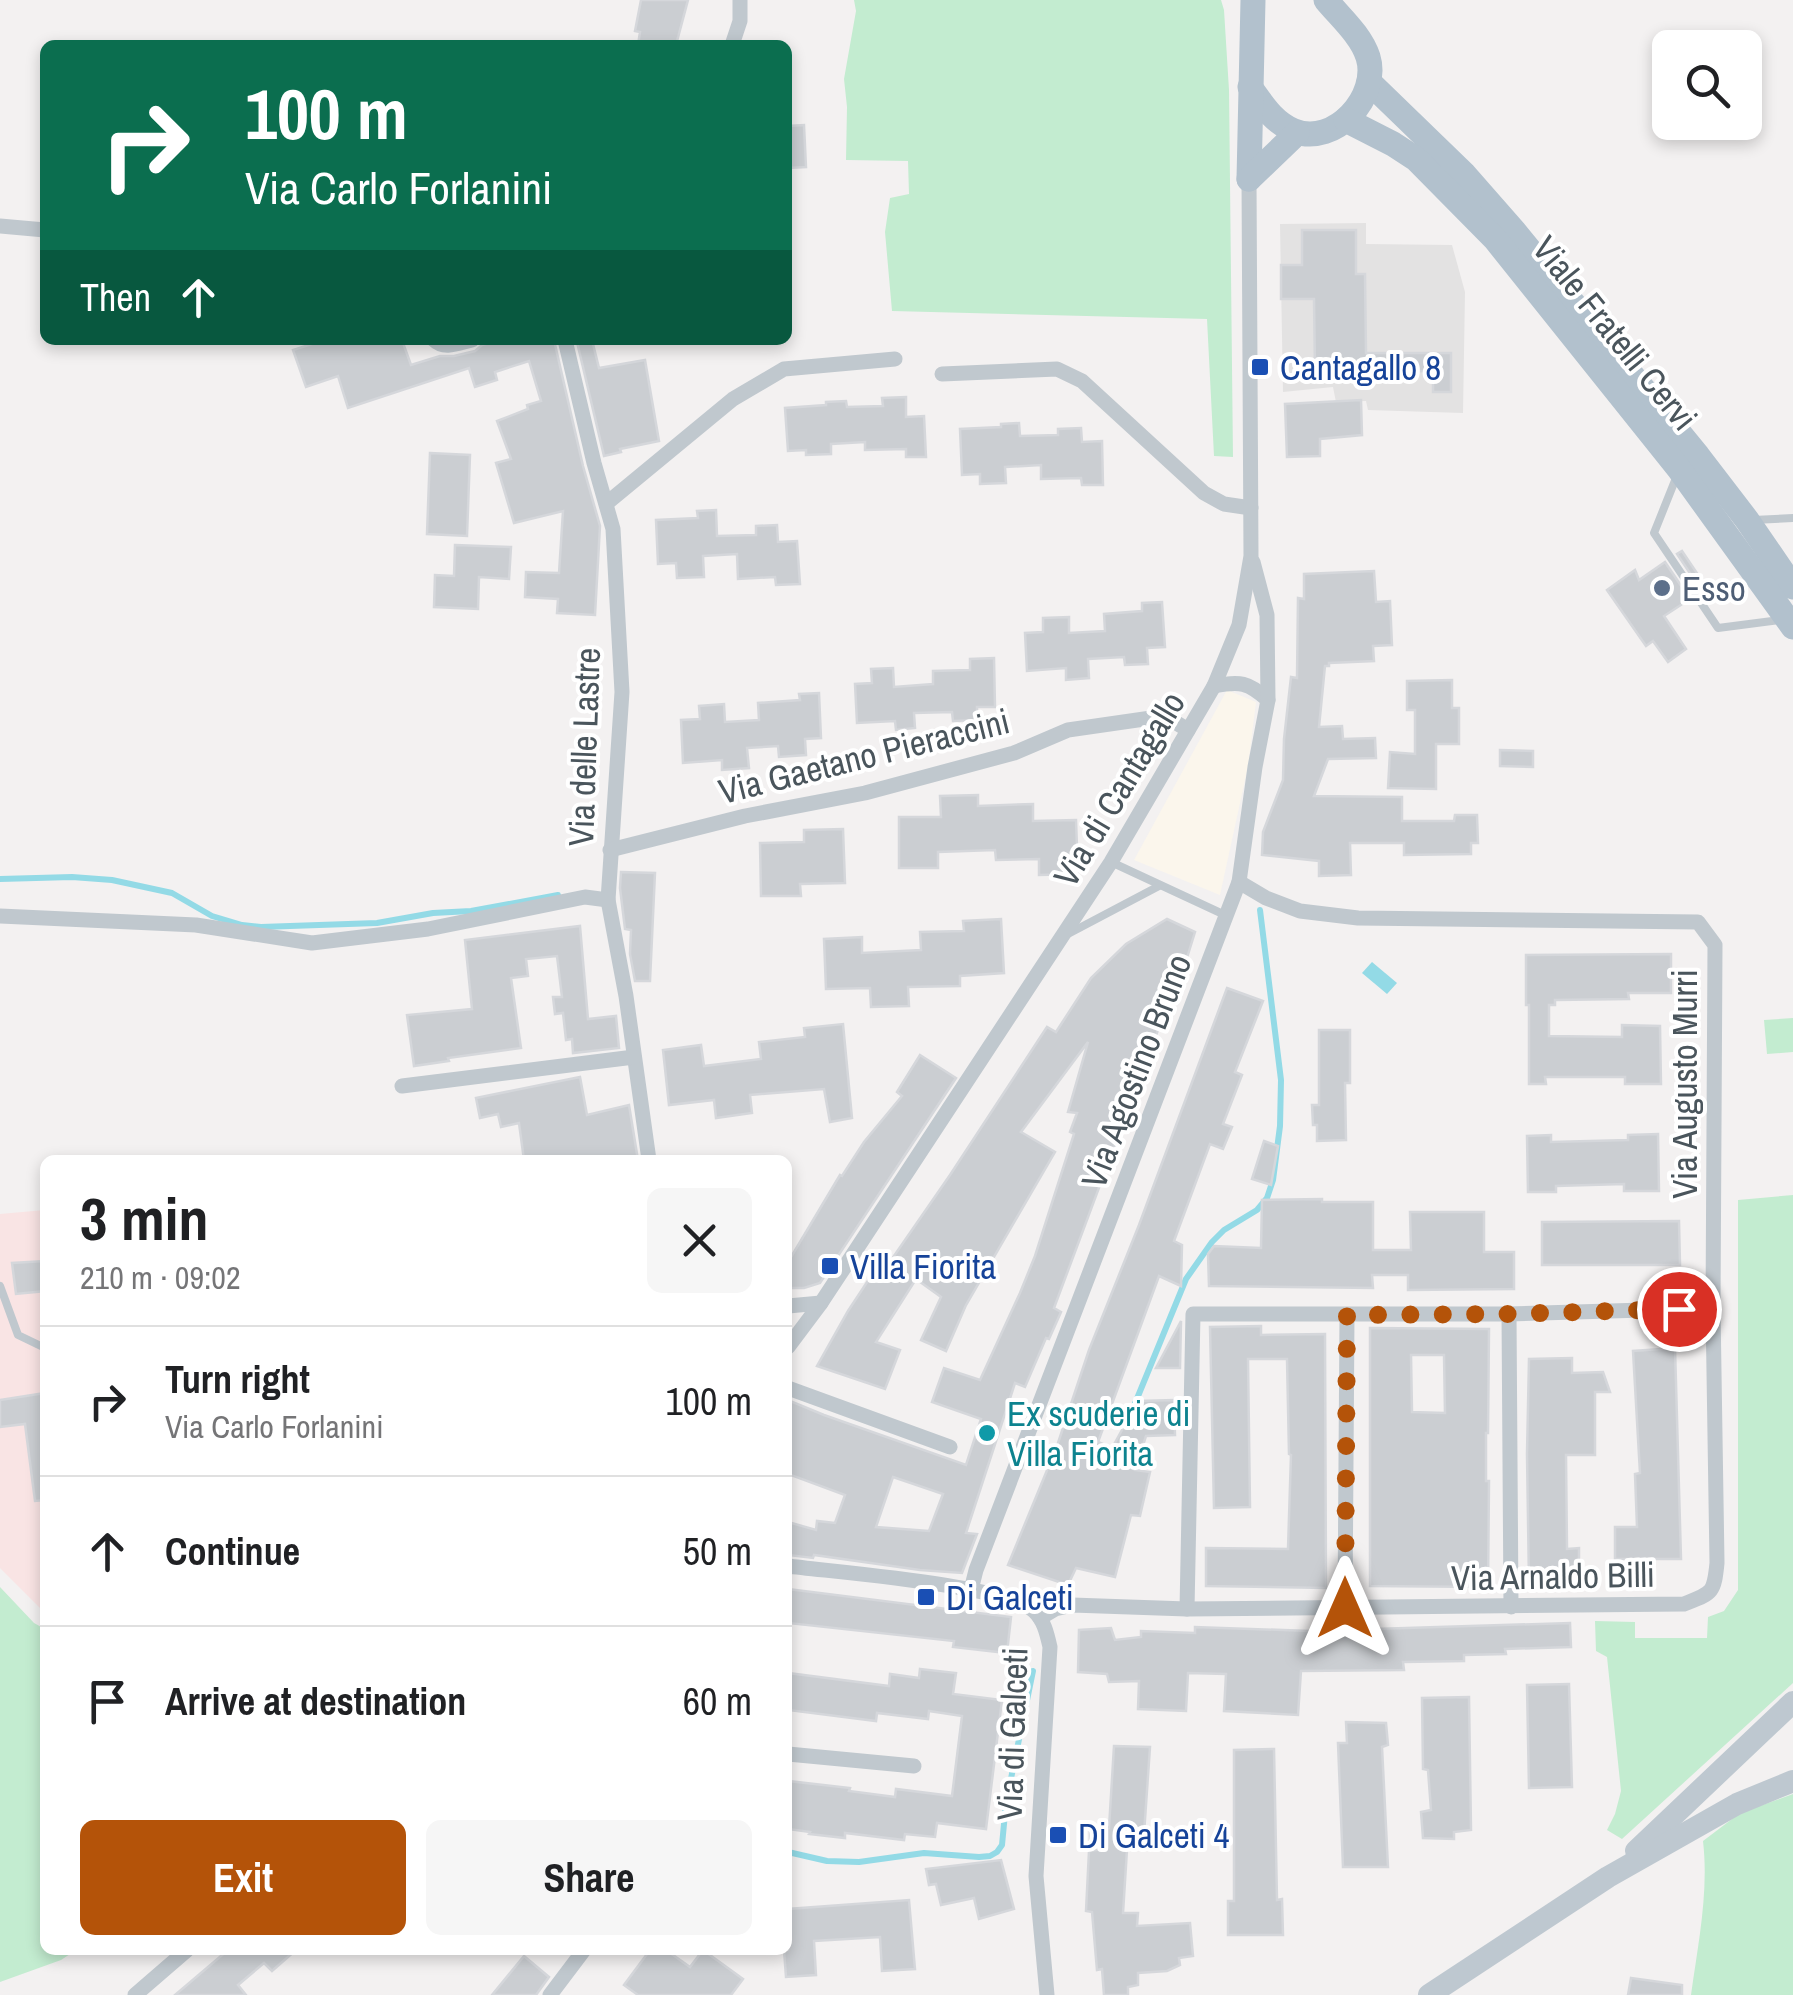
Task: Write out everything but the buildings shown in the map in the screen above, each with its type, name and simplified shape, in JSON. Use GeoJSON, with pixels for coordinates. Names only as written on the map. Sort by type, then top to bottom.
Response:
{"type":"FeatureCollection","features":[{"type":"Feature","properties":{"kind":"main road"},"geometry":{"type":"LineString","coordinates":[[1249,179],[1254,0]]}},
{"type":"Feature","properties":{"kind":"main road"},"geometry":{"type":"LineString","coordinates":[[1250,88],[1272,118],[1297,132],[1324,132],[1346,120],[1363,100],[1369,82],[1369,61],[1362,42],[1326,0]]}},
{"type":"Feature","properties":{"kind":"main road","name":"Viale Fratelli Cervi"},"geometry":{"type":"LineString","coordinates":[[1369,82],[1464,174],[1514,231],[1698,456],[1793,587]]}},
{"type":"Feature","properties":{"kind":"main road","name":"Viale Fratelli Cervi"},"geometry":{"type":"LineString","coordinates":[[1346,120],[1416,159],[1496,240],[1680,469],[1790,623]]}},
{"type":"Feature","properties":{"kind":"main road"},"geometry":{"type":"LineString","coordinates":[[1249,179],[1297,132]]}},
{"type":"Feature","properties":{"kind":"street"},"geometry":{"type":"LineString","coordinates":[[734,40],[740,21],[740,0]]}},
{"type":"Feature","properties":{"kind":"street","name":"Via di Cantagallo"},"geometry":{"type":"LineString","coordinates":[[792,1342],[1112,862],[1214,686],[1239,626],[1251,556],[1249,179]]}},
{"type":"Feature","properties":{"kind":"street"},"geometry":{"type":"LineString","coordinates":[[0,226],[40,230]]}},
{"type":"Feature","properties":{"kind":"street","name":"Via delle Lastre"},"geometry":{"type":"LineString","coordinates":[[565,345],[614,529],[622,692],[608,900],[648,1155]]}},
{"type":"Feature","properties":{"kind":"street"},"geometry":{"type":"LineString","coordinates":[[607,503],[732,399],[784,370],[894,359]]}},
{"type":"Feature","properties":{"kind":"street"},"geometry":{"type":"LineString","coordinates":[[942,374],[1057,370],[1082,381],[1204,493],[1224,504],[1251,508]]}},
{"type":"Feature","properties":{"kind":"street","name":"Via Agostino Bruno"},"geometry":{"type":"LineString","coordinates":[[970,1590],[1239,882],[1268,700],[1266,614],[1251,556]]}},
{"type":"Feature","properties":{"kind":"street"},"geometry":{"type":"LineString","coordinates":[[1214,686],[1240,682],[1268,700]]}},
{"type":"Feature","properties":{"kind":"street","name":"Via Gaetano Pieraccini"},"geometry":{"type":"LineString","coordinates":[[610,850],[746,816],[866,793],[1014,753],[1068,730],[1165,716],[1188,730]]}},
{"type":"Feature","properties":{"kind":"street","name":"Via Augusto Murri"},"geometry":{"type":"LineString","coordinates":[[1239,882],[1300,911],[1358,918],[1698,922],[1715,946],[1713,1308],[1717,1563],[1715,1586],[1708,1594]]}},
{"type":"Feature","properties":{"kind":"street"},"geometry":{"type":"LineString","coordinates":[[0,916],[196,924],[312,943],[428,930],[584,898],[608,900]]}},
{"type":"Feature","properties":{"kind":"street"},"geometry":{"type":"LineString","coordinates":[[402,1086],[634,1057]]}},
{"type":"Feature","properties":{"kind":"street"},"geometry":{"type":"LineString","coordinates":[[792,1306],[820,1303]]}},
{"type":"Feature","properties":{"kind":"street"},"geometry":{"type":"LineString","coordinates":[[1188,1608],[1192,1314],[1509,1314],[1713,1308]]}},
{"type":"Feature","properties":{"kind":"street"},"geometry":{"type":"LineString","coordinates":[[1509,1314],[1511,1606]]}},
{"type":"Feature","properties":{"kind":"street"},"geometry":{"type":"LineString","coordinates":[[1345,1608],[1347,1315]]}},
{"type":"Feature","properties":{"kind":"street"},"geometry":{"type":"LineString","coordinates":[[792,1389],[950,1447]]}},
{"type":"Feature","properties":{"kind":"street","name":"Via di Galceti"},"geometry":{"type":"LineString","coordinates":[[792,1567],[970,1590],[1027,1606],[1040,1618],[1050,1647],[1036,1876],[1047,1995]]}},
{"type":"Feature","properties":{"kind":"street","name":"Via Arnaldo Billi"},"geometry":{"type":"LineString","coordinates":[[1040,1618],[1055,1608],[1072,1605],[1345,1608],[1684,1604],[1708,1594]]}},
{"type":"Feature","properties":{"kind":"street"},"geometry":{"type":"LineString","coordinates":[[1608,1877],[1793,1702]]}},
{"type":"Feature","properties":{"kind":"street"},"geometry":{"type":"LineString","coordinates":[[792,1754],[914,1766]]}},
{"type":"Feature","properties":{"kind":"street"},"geometry":{"type":"LineString","coordinates":[[1430,1995],[1608,1877],[1736,1804],[1793,1780]]}},
{"type":"Feature","properties":{"kind":"street"},"geometry":{"type":"LineString","coordinates":[[134,1995],[181,1955]]}},
{"type":"Feature","properties":{"kind":"street"},"geometry":{"type":"LineString","coordinates":[[550,1995],[580,1955]]}},
{"type":"Feature","properties":{"kind":"lane"},"geometry":{"type":"LineString","coordinates":[[1680,469],[1654,533],[1718,628],[1790,623]]}},
{"type":"Feature","properties":{"kind":"lane"},"geometry":{"type":"LineString","coordinates":[[1747,520],[1793,518]]}},
{"type":"Feature","properties":{"kind":"lane"},"geometry":{"type":"LineString","coordinates":[[1112,862],[1228,916]]}},
{"type":"Feature","properties":{"kind":"lane"},"geometry":{"type":"LineString","coordinates":[[1065,936],[1159,886]]}},
{"type":"Feature","properties":{"kind":"lane"},"geometry":{"type":"LineString","coordinates":[[0,1286],[18,1335],[40,1346]]}},
{"type":"Feature","properties":{"kind":"shaded area"},"geometry":{"type":"Polygon","coordinates":[[[1366,223],[1366,244],[1452,245],[1465,292],[1463,413],[1368,410],[1366,401],[1336,402],[1333,387],[1283,392],[1280,224],[1366,223]]]}},
{"type":"Feature","properties":{"kind":"shaded area"},"geometry":{"type":"Polygon","coordinates":[[[1227,690],[1256,702],[1248,766],[1220,895],[1134,860],[1227,690]]]}},
{"type":"Feature","properties":{"kind":"shaded area"},"geometry":{"type":"Polygon","coordinates":[[[40,1210],[40,1608],[0,1568],[0,1214],[40,1210]]]}},
{"type":"Feature","properties":{"kind":"green space"},"geometry":{"type":"Polygon","coordinates":[[[854,0],[1221,0],[1229,90],[1233,457],[1214,456],[1207,319],[892,311],[885,232],[890,198],[909,194],[908,161],[846,160],[844,79],[856,11],[854,0]]]}},
{"type":"Feature","properties":{"kind":"green space"},"geometry":{"type":"Polygon","coordinates":[[[1793,1018],[1793,1052],[1767,1054],[1764,1020],[1793,1018]]]}},
{"type":"Feature","properties":{"kind":"green space"},"geometry":{"type":"Polygon","coordinates":[[[1793,1195],[1793,1683],[1622,1839],[1607,1830],[1621,1791],[1607,1657],[1596,1651],[1595,1621],[1635,1622],[1635,1638],[1707,1638],[1708,1617],[1724,1611],[1738,1590],[1738,1200],[1793,1195]]]}},
{"type":"Feature","properties":{"kind":"green space"},"geometry":{"type":"Polygon","coordinates":[[[0,1587],[40,1626],[40,1955],[68,1955],[0,1982],[0,1587]]]}},
{"type":"Feature","properties":{"kind":"green space"},"geometry":{"type":"Polygon","coordinates":[[[1793,1794],[1793,1995],[1691,1995],[1704,1899],[1703,1841],[1740,1813],[1793,1794]]]}},
{"type":"Feature","properties":{"kind":"water"},"geometry":{"type":"Polygon","coordinates":[[[1372,962],[1397,983],[1387,994],[1362,973],[1372,962]]]}},
{"type":"Feature","properties":{"kind":"waterway"},"geometry":{"type":"LineString","coordinates":[[0,879],[112,880],[172,893],[212,916],[261,927],[377,923],[558,895]]}},
{"type":"Feature","properties":{"kind":"waterway"},"geometry":{"type":"LineString","coordinates":[[1127,1423],[1186,1279],[1224,1230],[1257,1210],[1267,1198],[1273,1180],[1281,1080],[1260,910]]}},
{"type":"Feature","properties":{"kind":"waterway"},"geometry":{"type":"LineString","coordinates":[[792,1853],[827,1861],[859,1862],[924,1853],[979,1857],[997,1852],[1002,1845],[1006,1803],[1033,1671]]}},
{"type":"Feature","properties":{"kind":"place","name":"Cantagallo 8"},"geometry":{"type":"Point","coordinates":[1260,367]}},
{"type":"Feature","properties":{"kind":"place","name":"Esso"},"geometry":{"type":"Point","coordinates":[1662,588]}},
{"type":"Feature","properties":{"kind":"place","name":"Villa Fiorita"},"geometry":{"type":"Point","coordinates":[830,1266]}},
{"type":"Feature","properties":{"kind":"place","name":"Ex scuderie di Villa Fiorita"},"geometry":{"type":"Point","coordinates":[987,1433]}},
{"type":"Feature","properties":{"kind":"place","name":"Di Galceti"},"geometry":{"type":"Point","coordinates":[926,1597]}},
{"type":"Feature","properties":{"kind":"place","name":"Di Galceti 4"},"geometry":{"type":"Point","coordinates":[1058,1835]}},
{"type":"Feature","properties":{"kind":"route"},"geometry":{"type":"LineString","coordinates":[[1345,1608],[1347,1315],[1679,1309]]}}]}
